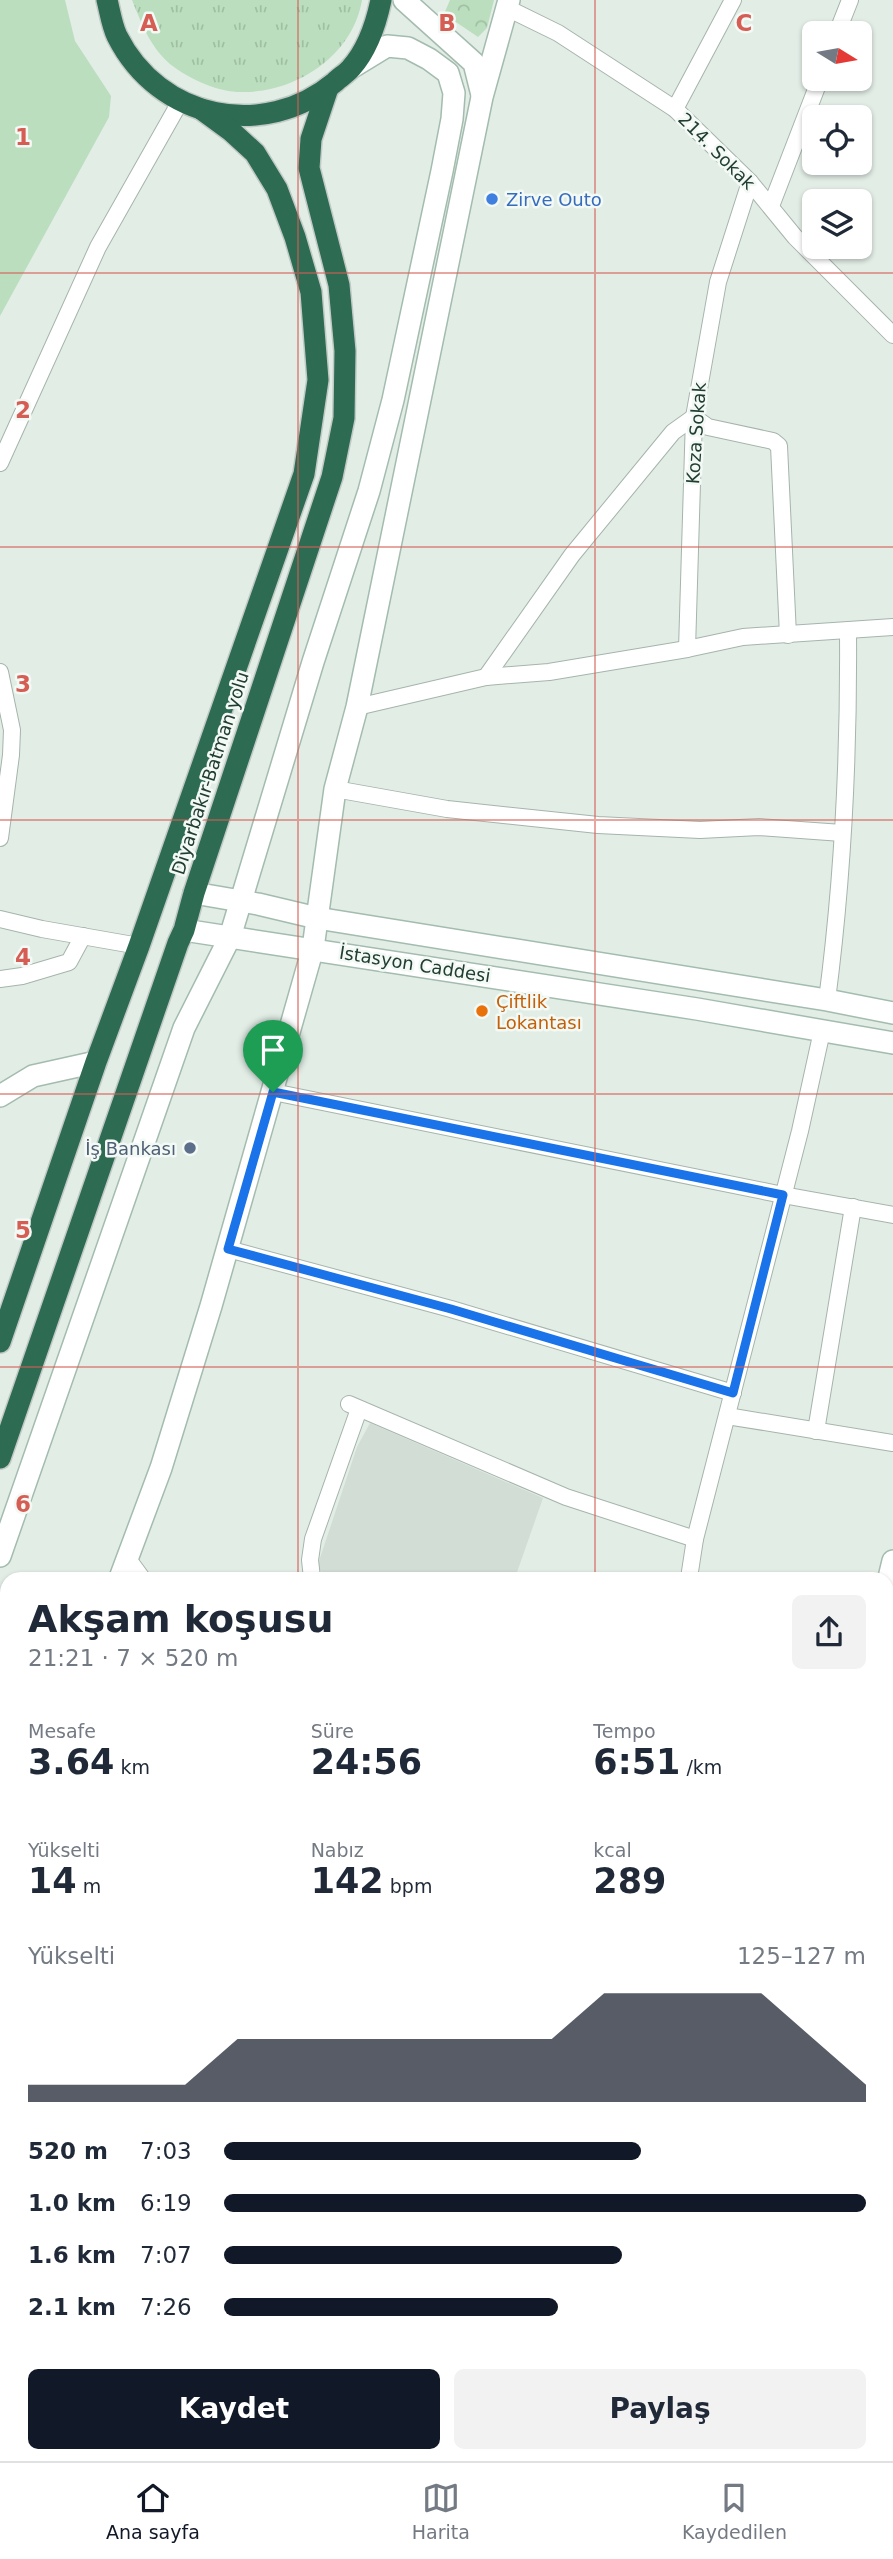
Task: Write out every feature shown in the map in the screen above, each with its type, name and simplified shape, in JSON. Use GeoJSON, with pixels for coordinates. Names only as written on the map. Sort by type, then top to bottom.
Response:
{"type":"FeatureCollection","features":[{"type":"Feature","properties":{"kind":"highway"},"geometry":{"type":"LineString","coordinates":[[107,0],[117,35],[143,74],[180,102],[225,116],[271,115],[315,98],[351,68],[375,28],[381,0]]}},
{"type":"Feature","properties":{"kind":"highway","name":"Diyarbakır-Batman yolu"},"geometry":{"type":"LineString","coordinates":[[0,1458],[184,930],[332,477],[344,418],[345,351],[339,285],[309,168],[311,139],[328,88]]}},
{"type":"Feature","properties":{"kind":"highway","name":"Diyarbakır-Batman yolu"},"geometry":{"type":"LineString","coordinates":[[0,1342],[304,474],[318,380],[311,292],[277,189],[255,153],[201,109]]}},
{"type":"Feature","properties":{"kind":"street"},"geometry":{"type":"LineString","coordinates":[[404,0],[474,63],[482,97]]}},
{"type":"Feature","properties":{"kind":"street"},"geometry":{"type":"LineString","coordinates":[[675,110],[733,0]]}},
{"type":"Feature","properties":{"kind":"street"},"geometry":{"type":"LineString","coordinates":[[841,21],[849,0]]}},
{"type":"Feature","properties":{"kind":"street"},"geometry":{"type":"LineString","coordinates":[[124,1569],[161,1468],[228,1249],[313,948],[335,789],[357,707],[482,97],[508,4]]}},
{"type":"Feature","properties":{"kind":"street","name":"214. Sokak"},"geometry":{"type":"LineString","coordinates":[[508,4],[558,33],[675,110],[750,182],[796,237],[893,334]]}},
{"type":"Feature","properties":{"kind":"street"},"geometry":{"type":"LineString","coordinates":[[0,1556],[184,1028],[230,937],[313,663],[369,491],[393,400],[452,119],[454,93],[448,72],[408,48],[387,46],[351,68]]}},
{"type":"Feature","properties":{"kind":"street"},"geometry":{"type":"LineString","coordinates":[[771,206],[815,91]]}},
{"type":"Feature","properties":{"kind":"street"},"geometry":{"type":"LineString","coordinates":[[0,463],[98,247],[180,102]]}},
{"type":"Feature","properties":{"kind":"street","name":"Koza Sokak"},"geometry":{"type":"LineString","coordinates":[[687,649],[694,417],[718,282],[750,182]]}},
{"type":"Feature","properties":{"kind":"street"},"geometry":{"type":"LineString","coordinates":[[486,677],[572,555],[673,432],[694,417],[708,427],[773,441],[779,446],[788,635]]}},
{"type":"Feature","properties":{"kind":"street"},"geometry":{"type":"LineString","coordinates":[[357,707],[486,677],[549,672],[743,637],[893,627]]}},
{"type":"Feature","properties":{"kind":"street"},"geometry":{"type":"LineString","coordinates":[[827,1000],[836,934],[849,727],[848,631]]}},
{"type":"Feature","properties":{"kind":"street"},"geometry":{"type":"LineString","coordinates":[[0,672],[12,730],[0,838]]}},
{"type":"Feature","properties":{"kind":"street"},"geometry":{"type":"LineString","coordinates":[[335,789],[447,809],[597,825],[700,830],[759,827],[842,832]]}},
{"type":"Feature","properties":{"kind":"street","name":"İstasyon Caddesi"},"geometry":{"type":"LineString","coordinates":[[194,893],[317,918],[893,1013]]}},
{"type":"Feature","properties":{"kind":"street"},"geometry":{"type":"LineString","coordinates":[[0,919],[139,946]]}},
{"type":"Feature","properties":{"kind":"street","name":"İstasyon Caddesi"},"geometry":{"type":"LineString","coordinates":[[184,930],[697,1009],[893,1043]]}},
{"type":"Feature","properties":{"kind":"street"},"geometry":{"type":"LineString","coordinates":[[0,979],[22,976],[69,962],[83,936]]}},
{"type":"Feature","properties":{"kind":"street"},"geometry":{"type":"LineString","coordinates":[[690,1572],[695,1539],[800,1131],[822,1031]]}},
{"type":"Feature","properties":{"kind":"street"},"geometry":{"type":"LineString","coordinates":[[0,1096],[33,1076],[96,1062]]}},
{"type":"Feature","properties":{"kind":"street"},"geometry":{"type":"LineString","coordinates":[[273,1092],[783,1195],[893,1214]]}},
{"type":"Feature","properties":{"kind":"street"},"geometry":{"type":"LineString","coordinates":[[816,1431],[853,1207]]}},
{"type":"Feature","properties":{"kind":"street"},"geometry":{"type":"LineString","coordinates":[[228,1249],[451,1309],[733,1393]]}},
{"type":"Feature","properties":{"kind":"street"},"geometry":{"type":"LineString","coordinates":[[311,1572],[313,1539],[354,1406],[566,1497],[695,1539]]}},
{"type":"Feature","properties":{"kind":"street"},"geometry":{"type":"LineString","coordinates":[[727,1416],[893,1443]]}},
{"type":"Feature","properties":{"kind":"shaded area"},"geometry":{"type":"Polygon","coordinates":[[[370,1423],[543,1498],[517,1572],[322,1572],[317,1567],[357,1447],[370,1423]]]}},
{"type":"Feature","properties":{"kind":"green space"},"geometry":{"type":"Polygon","coordinates":[[[0,0],[65,0],[75,41],[111,96],[109,117],[0,316],[0,0]]]}},
{"type":"Feature","properties":{"kind":"green space"},"geometry":{"type":"Polygon","coordinates":[[[132,0],[362,0],[357,20],[347,38],[320,67],[284,85],[264,90],[235,92],[190,77],[166,61],[144,28],[132,0]]]}},
{"type":"Feature","properties":{"kind":"green space"},"geometry":{"type":"Polygon","coordinates":[[[450,0],[494,0],[487,28],[478,37],[444,14],[450,0]]]}},
{"type":"Feature","properties":{"kind":"place","name":"Zirve Outo"},"geometry":{"type":"Point","coordinates":[492,199]}},
{"type":"Feature","properties":{"kind":"place","name":"Çiftlik Lokantası"},"geometry":{"type":"Point","coordinates":[482,1011]}},
{"type":"Feature","properties":{"kind":"place","name":"İş Bankası"},"geometry":{"type":"Point","coordinates":[190,1148]}},
{"type":"Feature","properties":{"kind":"route"},"geometry":{"type":"LineString","coordinates":[[273,1092],[783,1195],[733,1393],[451,1309],[228,1249],[273,1092]]}}]}
